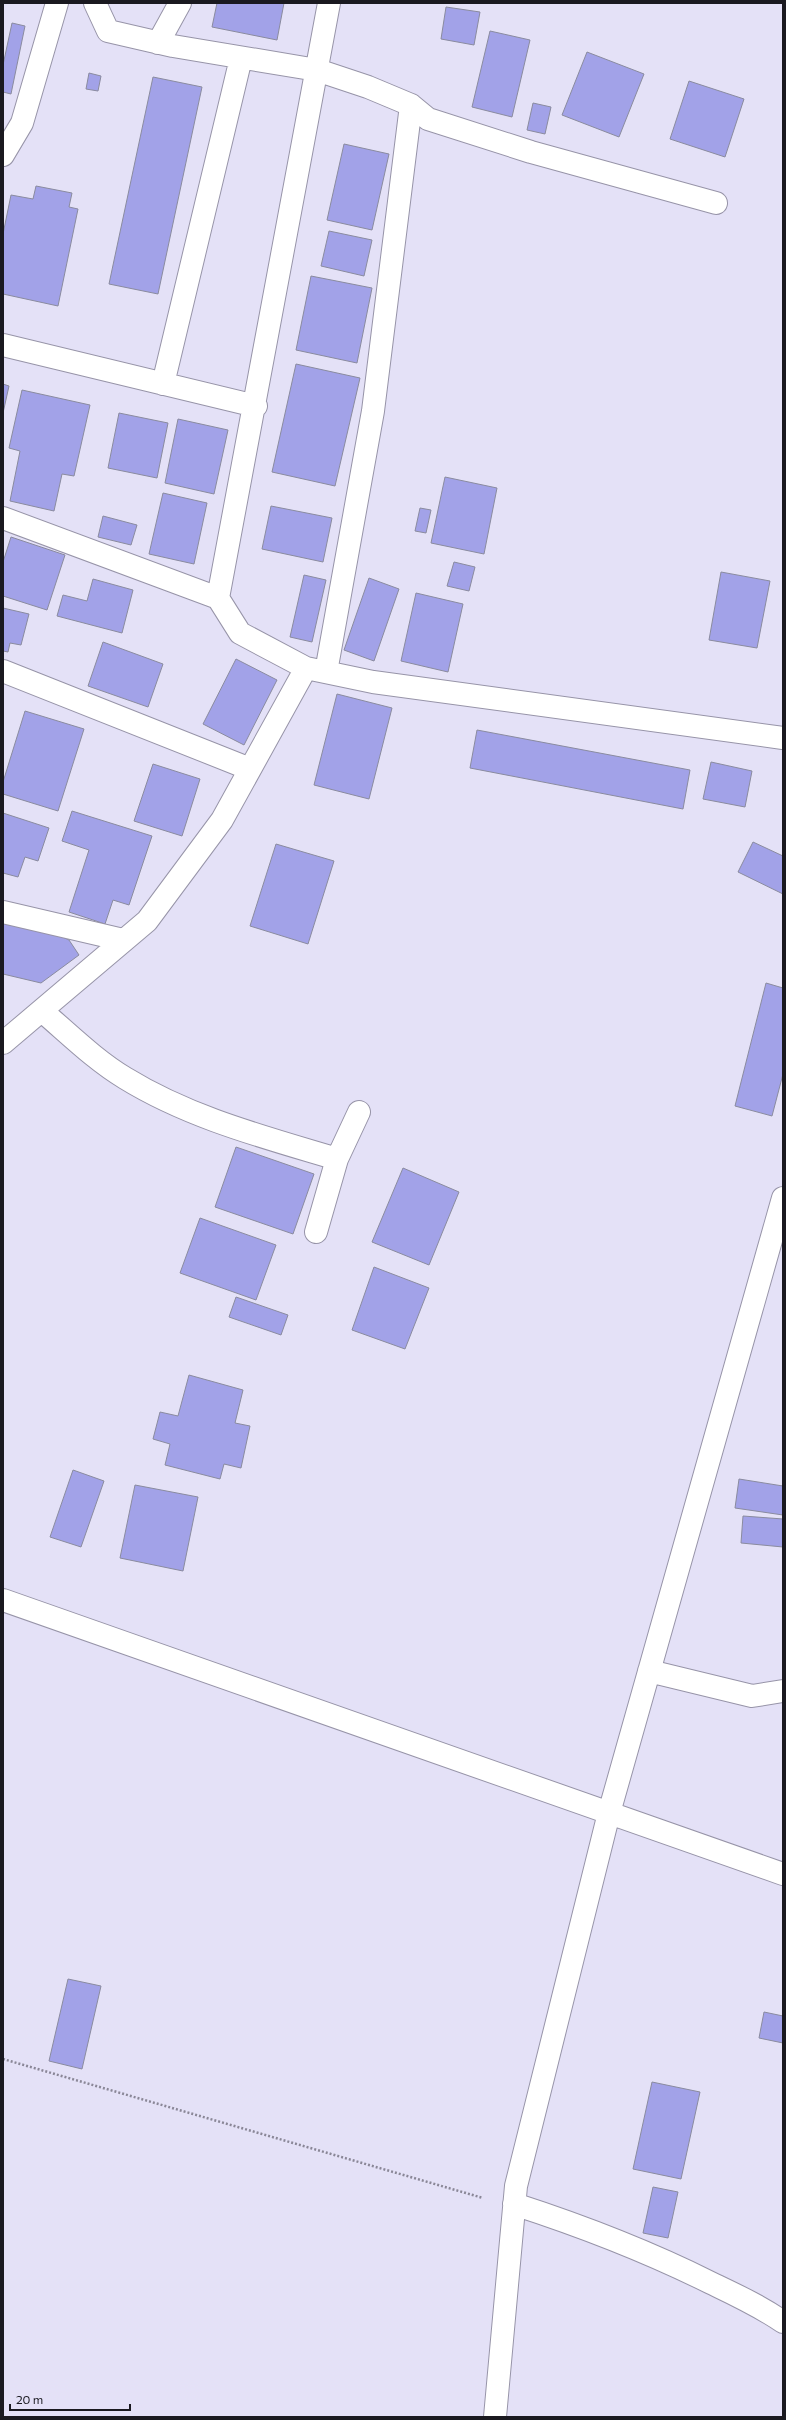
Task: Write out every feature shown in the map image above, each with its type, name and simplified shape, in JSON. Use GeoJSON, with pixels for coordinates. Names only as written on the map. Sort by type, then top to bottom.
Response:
{"type":"FeatureCollection","features":[{"type":"Feature","properties":{"kind":"street"},"geometry":{"type":"LineString","coordinates":[[3,155],[22,123],[57,3]]}},
{"type":"Feature","properties":{"kind":"street"},"geometry":{"type":"LineString","coordinates":[[94,3],[108,31],[158,43],[317,70],[368,87],[411,106],[428,119],[539,154],[716,203]]}},
{"type":"Feature","properties":{"kind":"street"},"geometry":{"type":"LineString","coordinates":[[158,43],[180,3]]}},
{"type":"Feature","properties":{"kind":"street"},"geometry":{"type":"LineString","coordinates":[[218,598],[256,406],[329,3]]}},
{"type":"Feature","properties":{"kind":"street"},"geometry":{"type":"LineString","coordinates":[[163,384],[241,58]]}},
{"type":"Feature","properties":{"kind":"street"},"geometry":{"type":"LineString","coordinates":[[3,1044],[147,921],[218,827],[250,769],[316,670],[373,411],[411,106]]}},
{"type":"Feature","properties":{"kind":"street"},"geometry":{"type":"LineString","coordinates":[[3,345],[256,406]]}},
{"type":"Feature","properties":{"kind":"street"},"geometry":{"type":"LineString","coordinates":[[3,518],[218,598],[240,633],[316,670],[373,682],[783,738]]}},
{"type":"Feature","properties":{"kind":"street"},"geometry":{"type":"LineString","coordinates":[[3,670],[250,769]]}},
{"type":"Feature","properties":{"kind":"street"},"geometry":{"type":"LineString","coordinates":[[3,912],[123,940]]}},
{"type":"Feature","properties":{"kind":"street"},"geometry":{"type":"LineString","coordinates":[[42,1011],[90,1053],[124,1078],[173,1104],[227,1126],[337,1159]]}},
{"type":"Feature","properties":{"kind":"street"},"geometry":{"type":"LineString","coordinates":[[316,1232],[337,1159],[359,1112]]}},
{"type":"Feature","properties":{"kind":"street"},"geometry":{"type":"LineString","coordinates":[[495,2417],[516,2186],[609,1813],[783,1198]]}},
{"type":"Feature","properties":{"kind":"street"},"geometry":{"type":"LineString","coordinates":[[3,1600],[783,1874]]}},
{"type":"Feature","properties":{"kind":"street"},"geometry":{"type":"LineString","coordinates":[[650,1671],[752,1696],[783,1691]]}},
{"type":"Feature","properties":{"kind":"street"},"geometry":{"type":"LineString","coordinates":[[514,2204],[579,2225],[668,2262],[766,2310],[783,2322]]}},
{"type":"Feature","properties":{"kind":"path"},"geometry":{"type":"LineString","coordinates":[[3,2059],[493,2201],[514,2204]]}},
{"type":"Feature","properties":{"kind":"building"},"geometry":{"type":"Polygon","coordinates":[[[217,3],[284,3],[277,40],[212,27],[217,3]]]}},
{"type":"Feature","properties":{"kind":"building"},"geometry":{"type":"Polygon","coordinates":[[[446,7],[480,12],[474,45],[441,39],[446,7]]]}},
{"type":"Feature","properties":{"kind":"building"},"geometry":{"type":"Polygon","coordinates":[[[12,23],[25,26],[11,94],[3,92],[3,65],[12,23]]]}},
{"type":"Feature","properties":{"kind":"building"},"geometry":{"type":"Polygon","coordinates":[[[490,31],[530,40],[512,117],[472,107],[490,31]]]}},
{"type":"Feature","properties":{"kind":"building"},"geometry":{"type":"Polygon","coordinates":[[[587,52],[644,74],[619,137],[562,115],[587,52]]]}},
{"type":"Feature","properties":{"kind":"building"},"geometry":{"type":"Polygon","coordinates":[[[89,73],[101,76],[98,91],[86,89],[89,73]]]}},
{"type":"Feature","properties":{"kind":"building"},"geometry":{"type":"Polygon","coordinates":[[[153,77],[202,87],[158,294],[109,284],[153,77]]]}},
{"type":"Feature","properties":{"kind":"building"},"geometry":{"type":"Polygon","coordinates":[[[689,81],[744,99],[725,157],[670,139],[689,81]]]}},
{"type":"Feature","properties":{"kind":"building"},"geometry":{"type":"Polygon","coordinates":[[[533,103],[551,107],[545,134],[527,130],[533,103]]]}},
{"type":"Feature","properties":{"kind":"building"},"geometry":{"type":"Polygon","coordinates":[[[344,144],[389,154],[372,230],[327,220],[344,144]]]}},
{"type":"Feature","properties":{"kind":"building"},"geometry":{"type":"Polygon","coordinates":[[[36,186],[72,193],[69,207],[78,209],[58,306],[3,294],[3,234],[11,195],[33,199],[36,186]]]}},
{"type":"Feature","properties":{"kind":"building"},"geometry":{"type":"Polygon","coordinates":[[[329,231],[372,240],[364,276],[321,266],[329,231]]]}},
{"type":"Feature","properties":{"kind":"building"},"geometry":{"type":"Polygon","coordinates":[[[311,276],[372,288],[357,363],[296,350],[311,276]]]}},
{"type":"Feature","properties":{"kind":"building"},"geometry":{"type":"Polygon","coordinates":[[[296,364],[360,378],[335,486],[272,472],[296,364]]]}},
{"type":"Feature","properties":{"kind":"building"},"geometry":{"type":"Polygon","coordinates":[[[3,384],[9,386],[3,413],[3,384]]]}},
{"type":"Feature","properties":{"kind":"building"},"geometry":{"type":"Polygon","coordinates":[[[22,390],[90,405],[74,476],[62,474],[54,511],[10,501],[20,451],[9,448],[22,390]]]}},
{"type":"Feature","properties":{"kind":"building"},"geometry":{"type":"Polygon","coordinates":[[[119,413],[168,423],[157,478],[108,468],[119,413]]]}},
{"type":"Feature","properties":{"kind":"building"},"geometry":{"type":"Polygon","coordinates":[[[178,419],[228,430],[214,494],[165,483],[178,419]]]}},
{"type":"Feature","properties":{"kind":"building"},"geometry":{"type":"Polygon","coordinates":[[[445,477],[497,488],[484,554],[431,543],[445,477]]]}},
{"type":"Feature","properties":{"kind":"building"},"geometry":{"type":"Polygon","coordinates":[[[163,493],[207,503],[194,564],[149,554],[163,493]]]}},
{"type":"Feature","properties":{"kind":"building"},"geometry":{"type":"Polygon","coordinates":[[[271,506],[332,518],[323,562],[262,549],[271,506]]]}},
{"type":"Feature","properties":{"kind":"building"},"geometry":{"type":"Polygon","coordinates":[[[420,508],[431,510],[426,533],[415,531],[420,508]]]}},
{"type":"Feature","properties":{"kind":"building"},"geometry":{"type":"Polygon","coordinates":[[[103,516],[137,525],[131,545],[98,537],[103,516]]]}},
{"type":"Feature","properties":{"kind":"building"},"geometry":{"type":"Polygon","coordinates":[[[11,537],[65,555],[47,610],[3,596],[3,562],[11,537]]]}},
{"type":"Feature","properties":{"kind":"building"},"geometry":{"type":"Polygon","coordinates":[[[454,562],[475,567],[469,591],[447,586],[454,562]]]}},
{"type":"Feature","properties":{"kind":"building"},"geometry":{"type":"Polygon","coordinates":[[[721,572],[770,581],[757,648],[709,640],[721,572]]]}},
{"type":"Feature","properties":{"kind":"building"},"geometry":{"type":"Polygon","coordinates":[[[304,575],[326,580],[312,642],[290,637],[304,575]]]}},
{"type":"Feature","properties":{"kind":"building"},"geometry":{"type":"Polygon","coordinates":[[[369,578],[399,589],[374,661],[344,650],[369,578]]]}},
{"type":"Feature","properties":{"kind":"building"},"geometry":{"type":"Polygon","coordinates":[[[93,579],[133,590],[122,633],[57,616],[63,595],[87,601],[93,579]]]}},
{"type":"Feature","properties":{"kind":"building"},"geometry":{"type":"Polygon","coordinates":[[[416,593],[463,604],[448,672],[401,661],[416,593]]]}},
{"type":"Feature","properties":{"kind":"building"},"geometry":{"type":"Polygon","coordinates":[[[3,608],[29,614],[21,645],[10,643],[8,652],[3,651],[3,608]]]}},
{"type":"Feature","properties":{"kind":"building"},"geometry":{"type":"Polygon","coordinates":[[[103,642],[163,664],[148,707],[88,686],[103,642]]]}},
{"type":"Feature","properties":{"kind":"building"},"geometry":{"type":"Polygon","coordinates":[[[236,659],[277,680],[244,745],[203,724],[236,659]]]}},
{"type":"Feature","properties":{"kind":"building"},"geometry":{"type":"Polygon","coordinates":[[[337,694],[392,708],[369,799],[314,785],[337,694]]]}},
{"type":"Feature","properties":{"kind":"building"},"geometry":{"type":"Polygon","coordinates":[[[25,711],[84,729],[58,811],[3,794],[3,782],[25,711]]]}},
{"type":"Feature","properties":{"kind":"building"},"geometry":{"type":"Polygon","coordinates":[[[477,730],[690,770],[683,809],[470,768],[477,730]]]}},
{"type":"Feature","properties":{"kind":"building"},"geometry":{"type":"Polygon","coordinates":[[[711,762],[752,771],[745,807],[703,799],[711,762]]]}},
{"type":"Feature","properties":{"kind":"building"},"geometry":{"type":"Polygon","coordinates":[[[153,764],[200,779],[182,836],[134,821],[153,764]]]}},
{"type":"Feature","properties":{"kind":"building"},"geometry":{"type":"Polygon","coordinates":[[[72,811],[152,836],[129,905],[113,900],[105,924],[69,912],[89,850],[62,841],[72,811]]]}},
{"type":"Feature","properties":{"kind":"building"},"geometry":{"type":"Polygon","coordinates":[[[3,813],[49,828],[38,861],[25,857],[18,877],[3,873],[3,813]]]}},
{"type":"Feature","properties":{"kind":"building"},"geometry":{"type":"Polygon","coordinates":[[[753,842],[783,856],[783,894],[738,872],[753,842]]]}},
{"type":"Feature","properties":{"kind":"building"},"geometry":{"type":"Polygon","coordinates":[[[276,844],[334,861],[308,944],[250,926],[276,844]]]}},
{"type":"Feature","properties":{"kind":"building"},"geometry":{"type":"Polygon","coordinates":[[[3,921],[55,933],[69,940],[79,955],[41,983],[3,974],[3,921]]]}},
{"type":"Feature","properties":{"kind":"building"},"geometry":{"type":"Polygon","coordinates":[[[766,983],[783,988],[783,1074],[772,1116],[735,1106],[766,983]]]}},
{"type":"Feature","properties":{"kind":"building"},"geometry":{"type":"Polygon","coordinates":[[[236,1147],[314,1174],[293,1234],[215,1207],[236,1147]]]}},
{"type":"Feature","properties":{"kind":"building"},"geometry":{"type":"Polygon","coordinates":[[[403,1168],[459,1192],[429,1265],[372,1242],[403,1168]]]}},
{"type":"Feature","properties":{"kind":"building"},"geometry":{"type":"Polygon","coordinates":[[[200,1218],[276,1245],[256,1300],[180,1273],[200,1218]]]}},
{"type":"Feature","properties":{"kind":"building"},"geometry":{"type":"Polygon","coordinates":[[[374,1267],[429,1288],[405,1349],[352,1330],[374,1267]]]}},
{"type":"Feature","properties":{"kind":"building"},"geometry":{"type":"Polygon","coordinates":[[[236,1297],[288,1315],[281,1335],[229,1317],[236,1297]]]}},
{"type":"Feature","properties":{"kind":"building"},"geometry":{"type":"Polygon","coordinates":[[[189,1375],[243,1390],[235,1423],[250,1426],[241,1468],[224,1464],[220,1479],[165,1465],[170,1444],[153,1439],[160,1412],[178,1416],[189,1375]]]}},
{"type":"Feature","properties":{"kind":"building"},"geometry":{"type":"Polygon","coordinates":[[[73,1470],[104,1481],[81,1547],[50,1537],[73,1470]]]}},
{"type":"Feature","properties":{"kind":"building"},"geometry":{"type":"Polygon","coordinates":[[[739,1479],[783,1486],[783,1515],[735,1508],[739,1479]]]}},
{"type":"Feature","properties":{"kind":"building"},"geometry":{"type":"Polygon","coordinates":[[[135,1485],[198,1497],[183,1571],[120,1558],[135,1485]]]}},
{"type":"Feature","properties":{"kind":"building"},"geometry":{"type":"Polygon","coordinates":[[[743,1516],[783,1519],[783,1547],[741,1543],[743,1516]]]}},
{"type":"Feature","properties":{"kind":"building"},"geometry":{"type":"Polygon","coordinates":[[[68,1979],[101,1986],[82,2069],[49,2061],[68,1979]]]}},
{"type":"Feature","properties":{"kind":"building"},"geometry":{"type":"Polygon","coordinates":[[[764,2012],[783,2016],[783,2043],[759,2038],[764,2012]]]}},
{"type":"Feature","properties":{"kind":"building"},"geometry":{"type":"Polygon","coordinates":[[[652,2082],[700,2092],[681,2179],[633,2169],[652,2082]]]}},
{"type":"Feature","properties":{"kind":"building"},"geometry":{"type":"Polygon","coordinates":[[[653,2187],[678,2192],[668,2238],[643,2233],[653,2187]]]}}]}
